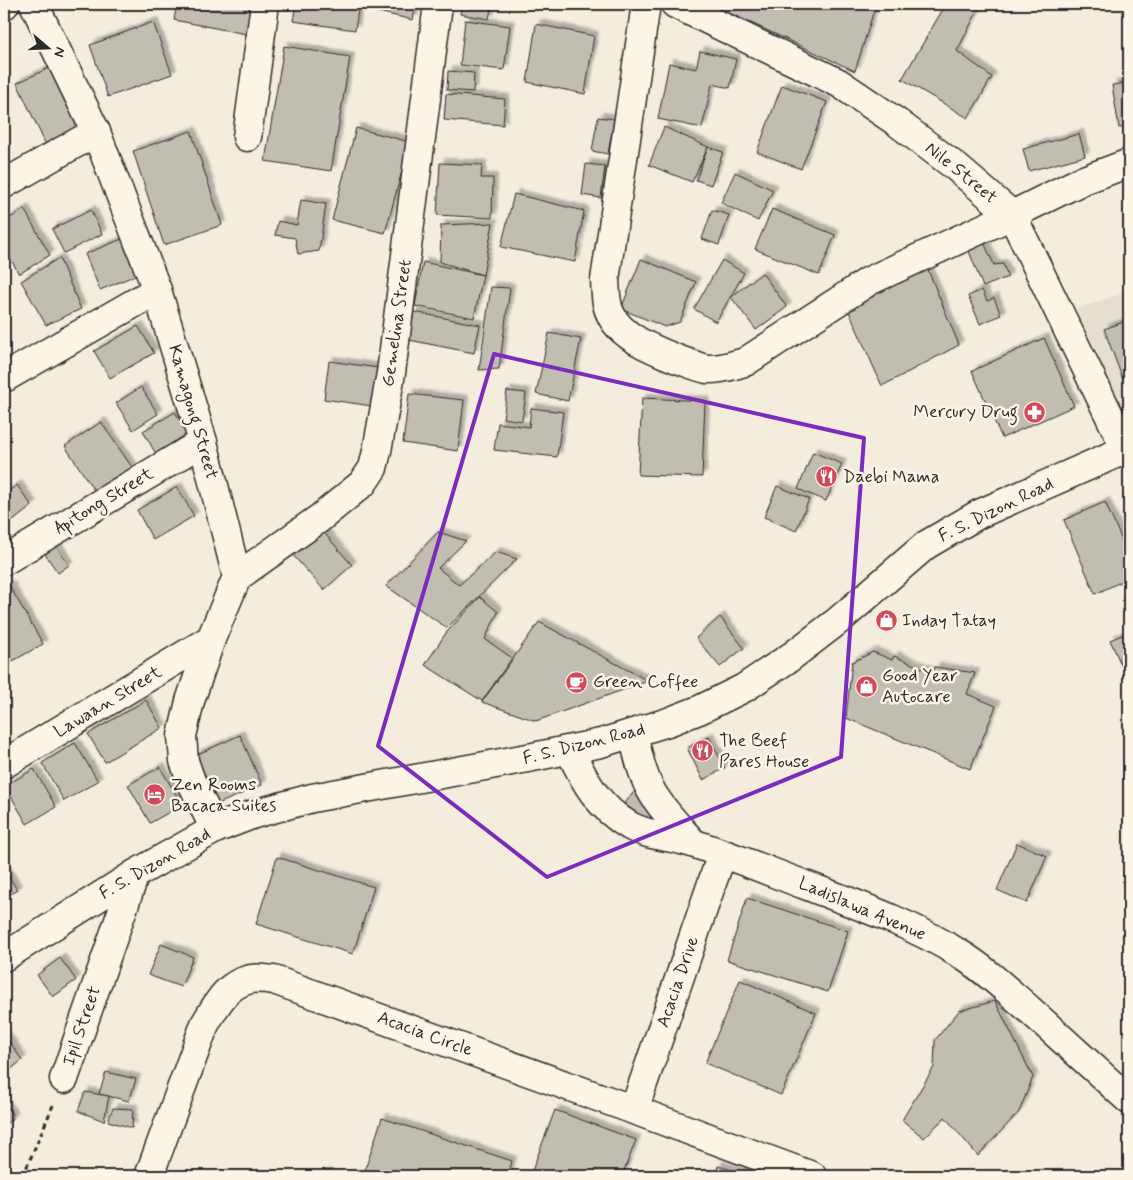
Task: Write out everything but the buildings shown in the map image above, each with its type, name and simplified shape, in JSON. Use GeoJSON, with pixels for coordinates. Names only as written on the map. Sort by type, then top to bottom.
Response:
{"type":"FeatureCollection","features":[{"type":"Feature","properties":{"kind":"street","name":"Kamagong Street"},"geometry":{"type":"LineString","coordinates":[[34,4],[96,132],[157,290],[203,442],[237,577]]}},
{"type":"Feature","properties":{"kind":"street"},"geometry":{"type":"LineString","coordinates":[[247,137],[265,4]]}},
{"type":"Feature","properties":{"kind":"street","name":"Gemelina Street"},"geometry":{"type":"LineString","coordinates":[[237,577],[320,518],[363,483],[373,468],[391,373],[438,4]]}},
{"type":"Feature","properties":{"kind":"street"},"geometry":{"type":"LineString","coordinates":[[646,4],[605,280],[607,303],[611,316],[625,332],[648,347],[707,369],[725,368],[745,362],[869,281],[1081,181],[1129,163]]}},
{"type":"Feature","properties":{"kind":"street","name":"Nile Street"},"geometry":{"type":"LineString","coordinates":[[675,4],[839,83],[898,123],[956,167],[1012,215],[1128,451]]}},
{"type":"Feature","properties":{"kind":"street"},"geometry":{"type":"LineString","coordinates":[[4,184],[96,132]]}},
{"type":"Feature","properties":{"kind":"street"},"geometry":{"type":"LineString","coordinates":[[4,378],[157,290]]}},
{"type":"Feature","properties":{"kind":"street","name":"Apitong Street"},"geometry":{"type":"LineString","coordinates":[[4,561],[203,442]]}},
{"type":"Feature","properties":{"kind":"street","name":"F. S. Dizon Road"},"geometry":{"type":"LineString","coordinates":[[4,957],[134,874],[215,829],[254,814],[312,798],[570,750],[632,734],[699,710],[744,688],[792,656],[839,620],[919,550],[934,540],[979,514],[1128,451]]}},
{"type":"Feature","properties":{"kind":"street"},"geometry":{"type":"LineString","coordinates":[[215,829],[191,781],[184,761],[182,736],[190,701],[211,639],[237,577]]}},
{"type":"Feature","properties":{"kind":"street","name":"Lawaan Street"},"geometry":{"type":"LineString","coordinates":[[4,764],[211,639]]}},
{"type":"Feature","properties":{"kind":"street","name":"Ladislawa Avenue"},"geometry":{"type":"LineString","coordinates":[[632,734],[641,765],[653,794],[693,843]]}},
{"type":"Feature","properties":{"kind":"street","name":"Ladislawa Avenue"},"geometry":{"type":"LineString","coordinates":[[570,750],[591,790],[603,805],[630,826],[647,833],[693,843],[836,896],[904,924],[960,954],[994,978],[1129,1100]]}},
{"type":"Feature","properties":{"kind":"street","name":"Acacia Drive"},"geometry":{"type":"LineString","coordinates":[[634,1110],[722,854]]}},
{"type":"Feature","properties":{"kind":"street","name":"Ipil Street"},"geometry":{"type":"LineString","coordinates":[[64,1079],[134,874]]}},
{"type":"Feature","properties":{"kind":"street","name":"Acacia Circle"},"geometry":{"type":"LineString","coordinates":[[150,1176],[205,1024],[230,987],[252,979],[274,980],[812,1176]]}},
{"type":"Feature","properties":{"kind":"path","name":"Ipil Street"},"geometry":{"type":"LineString","coordinates":[[23,1176],[64,1079]]}},
{"type":"Feature","properties":{"kind":"highlighted area"},"geometry":{"type":"Polygon","coordinates":[[[494,354],[864,438],[841,757],[547,877],[378,746],[494,354]]]}},
{"type":"Feature","properties":{"kind":"shaded area"},"geometry":{"type":"Polygon","coordinates":[[[1129,291],[1129,409],[1124,411],[1076,309],[1129,291]]]}},
{"type":"Feature","properties":{"kind":"place","name":"Mercury Drug"},"geometry":{"type":"Point","coordinates":[1034,412]}},
{"type":"Feature","properties":{"kind":"place","name":"Daebi Mama"},"geometry":{"type":"Point","coordinates":[827,477]}},
{"type":"Feature","properties":{"kind":"place","name":"Inday Tatay"},"geometry":{"type":"Point","coordinates":[886,621]}},
{"type":"Feature","properties":{"kind":"place","name":"Green Coffee"},"geometry":{"type":"Point","coordinates":[577,682]}},
{"type":"Feature","properties":{"kind":"place","name":"Good Year Autocare"},"geometry":{"type":"Point","coordinates":[866,686]}},
{"type":"Feature","properties":{"kind":"place","name":"The Beef Pares House"},"geometry":{"type":"Point","coordinates":[703,751]}},
{"type":"Feature","properties":{"kind":"place","name":"Zen Rooms Bacaca Suites"},"geometry":{"type":"Point","coordinates":[155,795]}}]}
